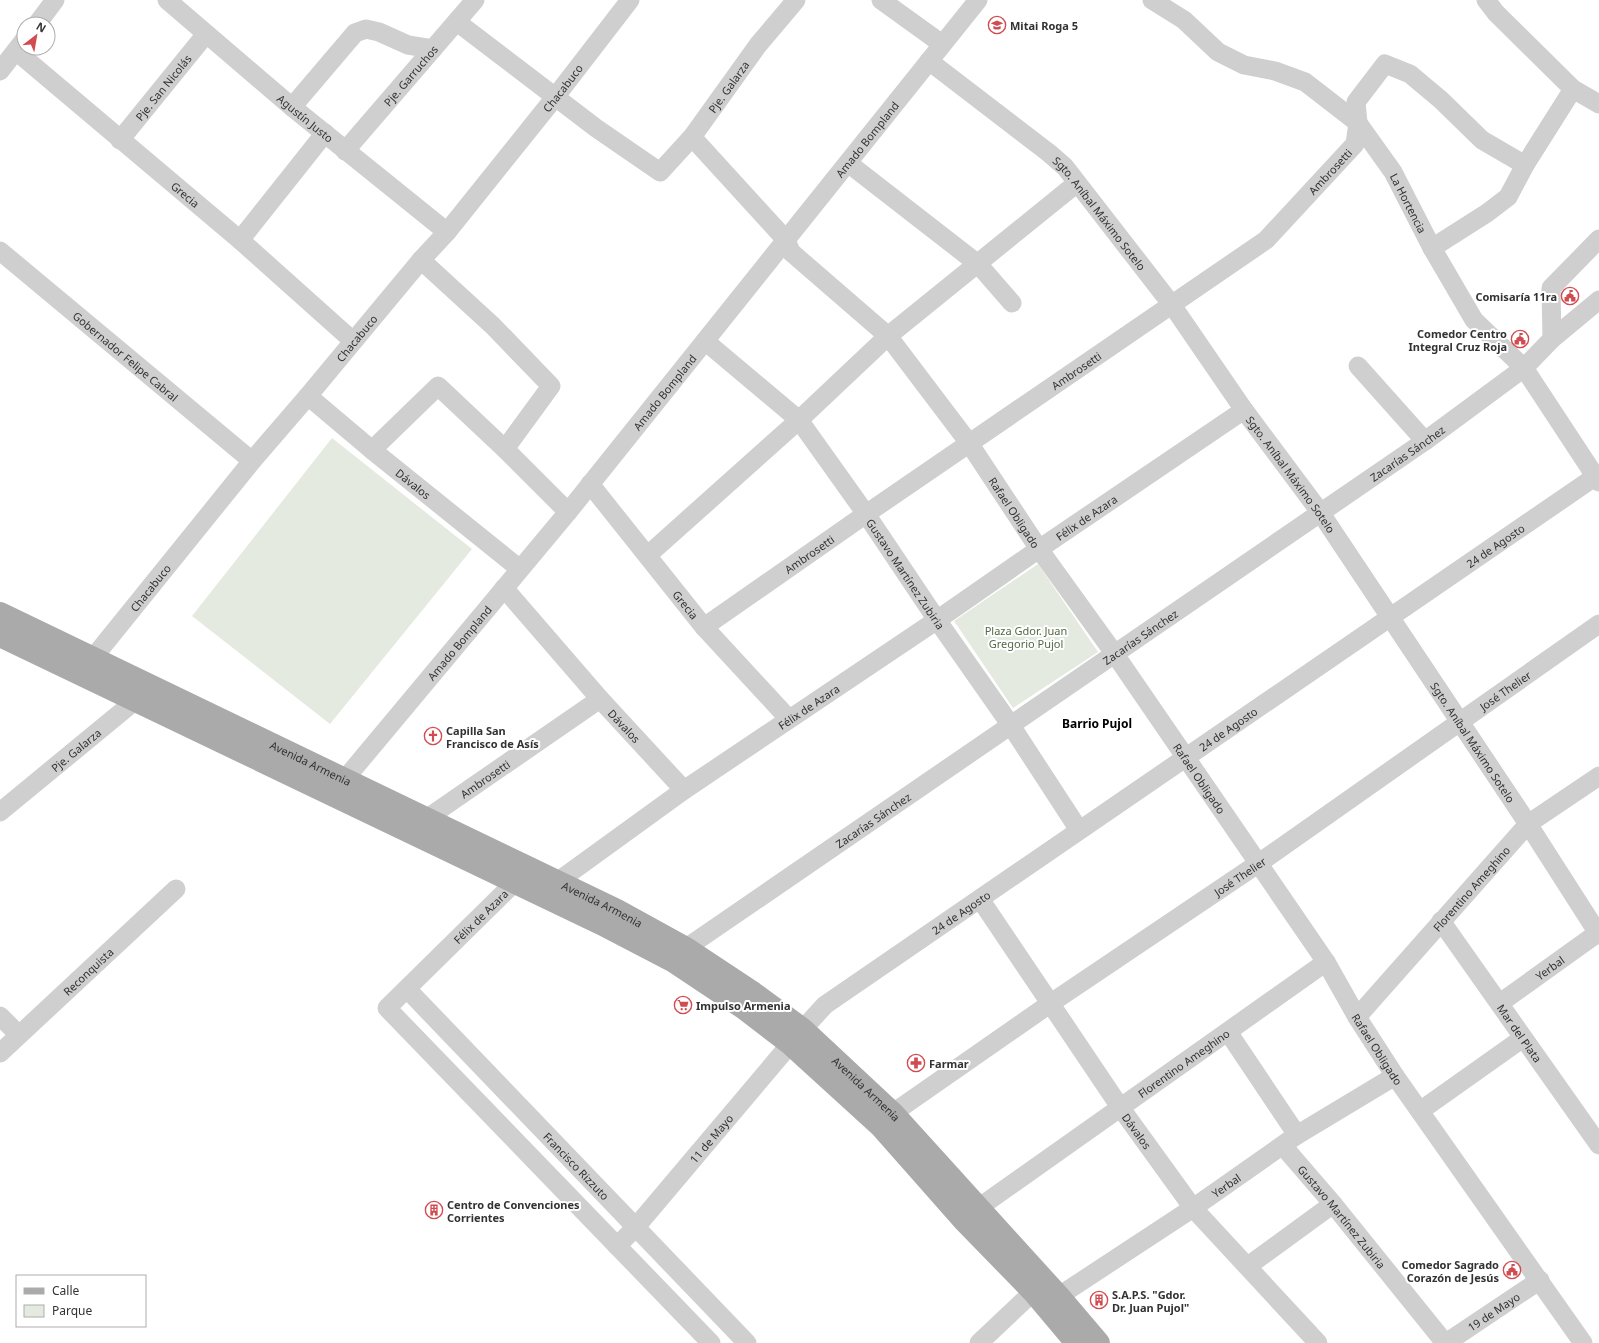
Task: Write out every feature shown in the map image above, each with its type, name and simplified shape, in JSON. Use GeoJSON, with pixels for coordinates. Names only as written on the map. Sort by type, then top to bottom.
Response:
{"type":"FeatureCollection","features":[{"type":"Feature","properties":{"kind":"main road","name":"Avenida Armenia"},"geometry":{"type":"LineString","coordinates":[[0,613],[88,667],[423,828],[557,882],[617,910],[680,955],[743,1008],[796,1036],[887,1120],[971,1214],[1076,1343]]}},
{"type":"Feature","properties":{"kind":"main road","name":"Avenida Armenia"},"geometry":{"type":"LineString","coordinates":[[0,636],[88,667]]}},
{"type":"Feature","properties":{"kind":"main road","name":"Avenida Armenia"},"geometry":{"type":"LineString","coordinates":[[423,828],[514,883],[602,924],[680,955]]}},
{"type":"Feature","properties":{"kind":"main road","name":"Avenida Armenia"},"geometry":{"type":"LineString","coordinates":[[971,1214],[1059,1296],[1099,1343]]}},
{"type":"Feature","properties":{"kind":"street"},"geometry":{"type":"LineString","coordinates":[[43,16],[56,0]]}},
{"type":"Feature","properties":{"kind":"street","name":"Agustín Justo"},"geometry":{"type":"LineString","coordinates":[[167,0],[345,151],[447,232]]}},
{"type":"Feature","properties":{"kind":"street","name":"Pje. Garruchos"},"geometry":{"type":"LineString","coordinates":[[345,151],[475,0]]}},
{"type":"Feature","properties":{"kind":"street","name":"Chacabuco"},"geometry":{"type":"LineString","coordinates":[[88,667],[252,461],[421,260],[447,232],[556,96],[630,0]]}},
{"type":"Feature","properties":{"kind":"street","name":"Pje. Galarza"},"geometry":{"type":"LineString","coordinates":[[556,96],[596,128],[660,172],[692,137],[758,45],[796,0]]}},
{"type":"Feature","properties":{"kind":"street"},"geometry":{"type":"LineString","coordinates":[[881,0],[942,44]]}},
{"type":"Feature","properties":{"kind":"street","name":"Amado Bompland"},"geometry":{"type":"LineString","coordinates":[[341,788],[568,512],[978,0]]}},
{"type":"Feature","properties":{"kind":"street","name":"La Hortencia"},"geometry":{"type":"LineString","coordinates":[[1152,0],[1184,20],[1218,52],[1244,65],[1275,71],[1305,82],[1358,123],[1393,172],[1432,248],[1474,320],[1524,368],[1598,478]]}},
{"type":"Feature","properties":{"kind":"street"},"geometry":{"type":"LineString","coordinates":[[1486,0],[1573,89],[1599,104]]}},
{"type":"Feature","properties":{"kind":"street"},"geometry":{"type":"LineString","coordinates":[[457,22],[556,96]]}},
{"type":"Feature","properties":{"kind":"street"},"geometry":{"type":"LineString","coordinates":[[292,107],[355,33],[366,29],[379,32],[408,44],[433,49]]}},
{"type":"Feature","properties":{"kind":"street","name":"Pje. San Nicolás"},"geometry":{"type":"LineString","coordinates":[[120,140],[206,34]]}},
{"type":"Feature","properties":{"kind":"street"},"geometry":{"type":"LineString","coordinates":[[0,71],[16,51]]}},
{"type":"Feature","properties":{"kind":"street","name":"Grecia"},"geometry":{"type":"LineString","coordinates":[[31,56],[120,140],[240,240],[353,341]]}},
{"type":"Feature","properties":{"kind":"street","name":"Sgto. Aníbal Máximo Sotelo"},"geometry":{"type":"LineString","coordinates":[[929,61],[1049,153],[1065,167],[1172,305],[1244,410],[1320,512],[1599,933]]}},
{"type":"Feature","properties":{"kind":"street","name":"Ambrosetti"},"geometry":{"type":"LineString","coordinates":[[704,627],[969,443],[1266,240],[1355,144],[1358,123],[1356,102],[1385,64],[1410,74],[1442,100],[1482,140],[1525,166]]}},
{"type":"Feature","properties":{"kind":"street"},"geometry":{"type":"LineString","coordinates":[[1432,248],[1487,213],[1508,197],[1525,166],[1573,89]]}},
{"type":"Feature","properties":{"kind":"street"},"geometry":{"type":"LineString","coordinates":[[240,240],[325,133]]}},
{"type":"Feature","properties":{"kind":"street"},"geometry":{"type":"LineString","coordinates":[[692,137],[786,240]]}},
{"type":"Feature","properties":{"kind":"street"},"geometry":{"type":"LineString","coordinates":[[848,163],[978,264],[1012,303]]}},
{"type":"Feature","properties":{"kind":"street"},"geometry":{"type":"LineString","coordinates":[[648,555],[799,420],[888,336],[1077,183]]}},
{"type":"Feature","properties":{"kind":"street"},"geometry":{"type":"LineString","coordinates":[[1552,339],[1551,288],[1599,239]]}},
{"type":"Feature","properties":{"kind":"street","name":"Rafael Obligado"},"geometry":{"type":"LineString","coordinates":[[786,240],[791,252],[888,336],[969,443],[1039,549],[1114,653],[1326,962],[1357,1017],[1395,1076],[1584,1343]]}},
{"type":"Feature","properties":{"kind":"street","name":"Gobernador Felipe Cabral"},"geometry":{"type":"LineString","coordinates":[[0,251],[252,461]]}},
{"type":"Feature","properties":{"kind":"street"},"geometry":{"type":"LineString","coordinates":[[421,260],[493,326],[550,386],[505,449]]}},
{"type":"Feature","properties":{"kind":"street","name":"Zacarías Sánchez"},"geometry":{"type":"LineString","coordinates":[[680,955],[1010,724],[1425,441],[1524,368],[1552,339],[1599,300]]}},
{"type":"Feature","properties":{"kind":"street","name":"Gustavo Martínez Zubiria"},"geometry":{"type":"LineString","coordinates":[[705,341],[799,420],[866,514],[937,620],[1010,724],[1079,830]]}},
{"type":"Feature","properties":{"kind":"street"},"geometry":{"type":"LineString","coordinates":[[1358,366],[1425,441]]}},
{"type":"Feature","properties":{"kind":"street"},"geometry":{"type":"LineString","coordinates":[[372,450],[438,386],[505,449],[568,512]]}},
{"type":"Feature","properties":{"kind":"street","name":"Dávalos"},"geometry":{"type":"LineString","coordinates":[[308,396],[372,450],[520,569]]}},
{"type":"Feature","properties":{"kind":"street","name":"Félix de Azara"},"geometry":{"type":"LineString","coordinates":[[617,1246],[388,1008],[514,883],[557,882],[684,790],[788,718],[937,620],[1244,410]]}},
{"type":"Feature","properties":{"kind":"street","name":"24 de Agosto"},"geometry":{"type":"LineString","coordinates":[[796,1036],[825,1005],[1390,617],[1598,478]]}},
{"type":"Feature","properties":{"kind":"street","name":"Grecia"},"geometry":{"type":"LineString","coordinates":[[590,484],[704,627],[788,718]]}},
{"type":"Feature","properties":{"kind":"street","name":"Dávalos"},"geometry":{"type":"LineString","coordinates":[[504,588],[600,699],[684,790]]}},
{"type":"Feature","properties":{"kind":"street","name":"José Thelier"},"geometry":{"type":"LineString","coordinates":[[887,1120],[1052,1003],[1259,863],[1460,723],[1599,624]]}},
{"type":"Feature","properties":{"kind":"street","name":"Pje. Galarza"},"geometry":{"type":"LineString","coordinates":[[0,812],[140,692]]}},
{"type":"Feature","properties":{"kind":"street","name":"Ambrosetti"},"geometry":{"type":"LineString","coordinates":[[423,828],[600,699]]}},
{"type":"Feature","properties":{"kind":"street","name":"Florentino Ameghino"},"geometry":{"type":"LineString","coordinates":[[1357,1017],[1528,824],[1599,776]]}},
{"type":"Feature","properties":{"kind":"street","name":"Reconquista"},"geometry":{"type":"LineString","coordinates":[[0,1053],[176,889]]}},
{"type":"Feature","properties":{"kind":"street","name":"Dávalos"},"geometry":{"type":"LineString","coordinates":[[980,899],[1052,1003],[1120,1107],[1193,1208],[1318,1343]]}},
{"type":"Feature","properties":{"kind":"street","name":"Mar del Plata"},"geometry":{"type":"LineString","coordinates":[[1441,921],[1599,1145]]}},
{"type":"Feature","properties":{"kind":"street","name":"Yerbal"},"geometry":{"type":"LineString","coordinates":[[1500,1003],[1599,933]]}},
{"type":"Feature","properties":{"kind":"street","name":"Florentino Ameghino"},"geometry":{"type":"LineString","coordinates":[[971,1214],[1326,962]]}},
{"type":"Feature","properties":{"kind":"street","name":"Francisco Rizzuto"},"geometry":{"type":"LineString","coordinates":[[407,990],[747,1343]]}},
{"type":"Feature","properties":{"kind":"street"},"geometry":{"type":"LineString","coordinates":[[0,1016],[20,1035]]}},
{"type":"Feature","properties":{"kind":"street","name":"Gustavo Martínez Zubiria"},"geometry":{"type":"LineString","coordinates":[[1228,1032],[1290,1141],[1333,1204],[1446,1343]]}},
{"type":"Feature","properties":{"kind":"street","name":"11 de Mayo"},"geometry":{"type":"LineString","coordinates":[[617,1246],[635,1228],[796,1036]]}},
{"type":"Feature","properties":{"kind":"street"},"geometry":{"type":"LineString","coordinates":[[1420,1110],[1523,1038]]}},
{"type":"Feature","properties":{"kind":"street","name":"Yerbal"},"geometry":{"type":"LineString","coordinates":[[1059,1296],[1193,1208],[1290,1141],[1395,1076]]}},
{"type":"Feature","properties":{"kind":"street"},"geometry":{"type":"LineString","coordinates":[[1248,1266],[1333,1204]]}},
{"type":"Feature","properties":{"kind":"street"},"geometry":{"type":"LineString","coordinates":[[617,1246],[711,1343]]}},
{"type":"Feature","properties":{"kind":"street","name":"19 de Mayo"},"geometry":{"type":"LineString","coordinates":[[1446,1343],[1540,1280]]}},
{"type":"Feature","properties":{"kind":"street"},"geometry":{"type":"LineString","coordinates":[[979,1343],[1033,1292],[1059,1296]]}},
{"type":"Feature","properties":{"kind":"green space"},"geometry":{"type":"Polygon","coordinates":[[[332,438],[472,549],[330,724],[192,616],[332,438]]]}},
{"type":"Feature","properties":{"kind":"green space","name":"Plaza Gdor. Juan Gregorio Pujol"},"geometry":{"type":"Polygon","coordinates":[[[1038,564],[1098,652],[1013,708],[954,621],[1038,564]]]}},
{"type":"Feature","properties":{"kind":"place","name":"Mitai Roga 5"},"geometry":{"type":"Point","coordinates":[997,25]}},
{"type":"Feature","properties":{"kind":"place","name":"Comisaría 11ra"},"geometry":{"type":"Point","coordinates":[1570,296]}},
{"type":"Feature","properties":{"kind":"place","name":"Comedor Centro Integral Cruz Roja"},"geometry":{"type":"Point","coordinates":[1520,339]}},
{"type":"Feature","properties":{"kind":"place","name":"Capilla San Francisco de Asís"},"geometry":{"type":"Point","coordinates":[433,736]}},
{"type":"Feature","properties":{"kind":"place","name":"Impulso Armenia"},"geometry":{"type":"Point","coordinates":[683,1005]}},
{"type":"Feature","properties":{"kind":"place","name":"Farmar"},"geometry":{"type":"Point","coordinates":[916,1063]}},
{"type":"Feature","properties":{"kind":"place","name":"Centro de Convenciones Corrientes"},"geometry":{"type":"Point","coordinates":[434,1210]}},
{"type":"Feature","properties":{"kind":"place","name":"Comedor Sagrado Corazón de Jesús"},"geometry":{"type":"Point","coordinates":[1512,1270]}},
{"type":"Feature","properties":{"kind":"place","name":"S.A.P.S. \"Gdor. Dr. Juan Pujol\""},"geometry":{"type":"Point","coordinates":[1099,1300]}},
{"type":"Feature","properties":{"kind":"district","name":"Barrio Pujol"},"geometry":{"type":"Point","coordinates":[1097,723]}}]}
